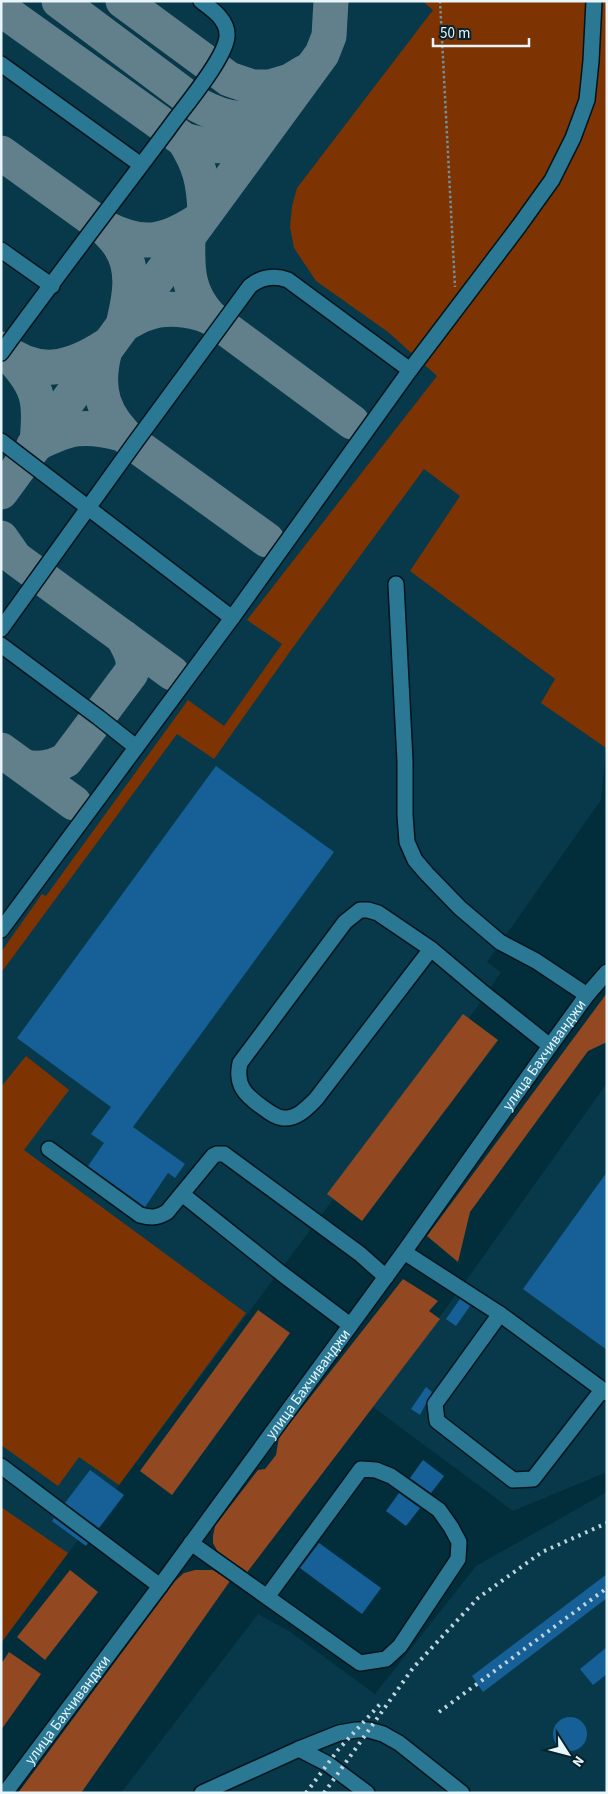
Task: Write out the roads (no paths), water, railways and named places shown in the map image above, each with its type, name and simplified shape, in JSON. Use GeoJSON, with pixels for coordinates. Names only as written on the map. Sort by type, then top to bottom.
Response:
{"type":"FeatureCollection","features":[{"type":"Feature","properties":{"kind":"street"},"geometry":{"type":"LineString","coordinates":[[1,353],[213,67],[225,48],[227,36],[223,20],[201,1]]}},
{"type":"Feature","properties":{"kind":"street"},"geometry":{"type":"LineString","coordinates":[[1,930],[232,618],[410,370],[552,180],[587,100],[594,1]]}},
{"type":"Feature","properties":{"kind":"street"},"geometry":{"type":"LineString","coordinates":[[1,64],[141,165]]}},
{"type":"Feature","properties":{"kind":"street"},"geometry":{"type":"LineString","coordinates":[[1,250],[52,286]]}},
{"type":"Feature","properties":{"kind":"street"},"geometry":{"type":"LineString","coordinates":[[1,629],[250,286],[264,278],[281,277],[288,280],[410,370]]}},
{"type":"Feature","properties":{"kind":"street"},"geometry":{"type":"LineString","coordinates":[[1,442],[232,618]]}},
{"type":"Feature","properties":{"kind":"street"},"geometry":{"type":"LineString","coordinates":[[396,584],[405,761],[405,815],[408,842],[415,860],[460,908],[500,942],[536,961],[587,995]]}},
{"type":"Feature","properties":{"kind":"street"},"geometry":{"type":"LineString","coordinates":[[1,645],[98,717],[136,748]]}},
{"type":"Feature","properties":{"kind":"street"},"geometry":{"type":"LineString","coordinates":[[431,949],[304,1112],[292,1117],[283,1118],[272,1114],[249,1098],[240,1084],[238,1073],[240,1063],[345,922],[360,910],[368,910],[378,914],[431,949],[550,1046]]}},
{"type":"Feature","properties":{"kind":"street","name":"улица Бахчиванджи"},"geometry":{"type":"LineString","coordinates":[[6,1793],[386,1277],[587,995],[607,972]]}},
{"type":"Feature","properties":{"kind":"street"},"geometry":{"type":"LineString","coordinates":[[49,1149],[140,1215],[151,1218],[159,1217],[172,1207],[213,1156],[224,1154],[360,1254],[386,1277]]}},
{"type":"Feature","properties":{"kind":"street"},"geometry":{"type":"LineString","coordinates":[[182,1194],[280,1273],[350,1326]]}},
{"type":"Feature","properties":{"kind":"street"},"geometry":{"type":"LineString","coordinates":[[404,1252],[500,1314],[604,1391],[533,1479],[514,1480],[437,1421],[435,1404],[500,1314]]}},
{"type":"Feature","properties":{"kind":"street"},"geometry":{"type":"LineString","coordinates":[[1,1466],[160,1586]]}},
{"type":"Feature","properties":{"kind":"street"},"geometry":{"type":"LineString","coordinates":[[191,1543],[360,1664],[386,1659],[400,1646],[458,1559],[459,1542],[452,1526],[439,1510],[431,1504],[391,1476],[376,1470],[361,1469],[267,1597]]}},
{"type":"Feature","properties":{"kind":"street"},"geometry":{"type":"LineString","coordinates":[[202,1793],[299,1749],[339,1733],[356,1730],[369,1730],[383,1734],[399,1743],[462,1793]]}},
{"type":"Feature","properties":{"kind":"street"},"geometry":{"type":"LineString","coordinates":[[299,1749],[328,1764],[367,1793]]}},
{"type":"Feature","properties":{"kind":"railway"},"geometry":{"type":"LineString","coordinates":[[324,1793],[413,1668],[478,1598],[542,1552],[607,1523]]}},
{"type":"Feature","properties":{"kind":"railway"},"geometry":{"type":"LineString","coordinates":[[439,1712],[607,1588]]}},
{"type":"Feature","properties":{"kind":"railway"},"geometry":{"type":"LineString","coordinates":[[306,1793],[338,1750],[381,1703]]}}]}
